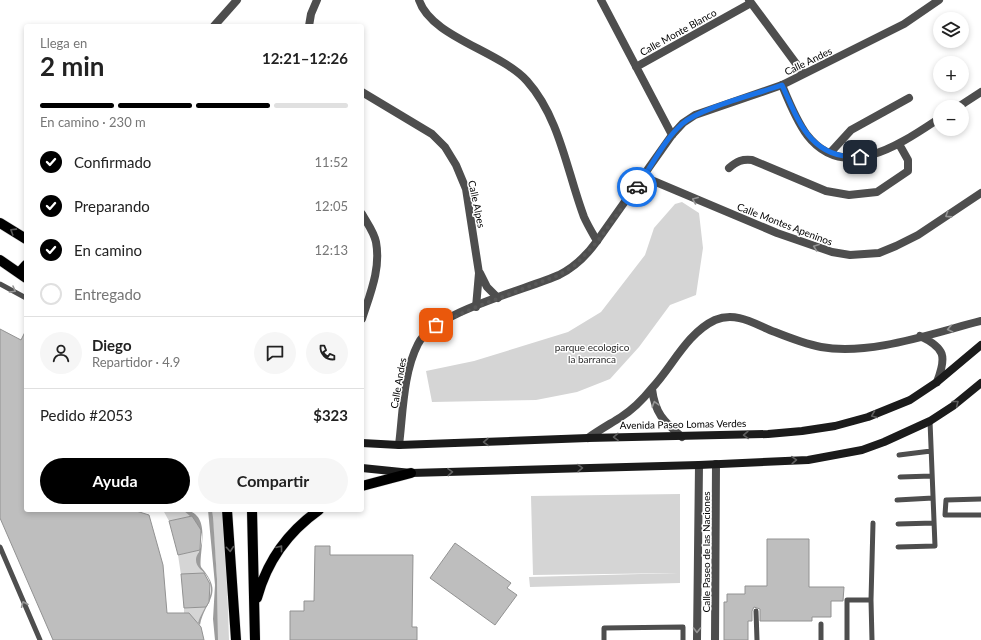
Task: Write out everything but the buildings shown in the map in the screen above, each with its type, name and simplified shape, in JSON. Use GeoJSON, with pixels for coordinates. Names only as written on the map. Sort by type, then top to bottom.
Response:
{"type":"FeatureCollection","features":[{"type":"Feature","properties":{"kind":"main road"},"geometry":{"type":"LineString","coordinates":[[0,222],[24,238]]}},
{"type":"Feature","properties":{"kind":"main road"},"geometry":{"type":"LineString","coordinates":[[0,260],[24,272]]}},
{"type":"Feature","properties":{"kind":"main road","name":"Avenida Paseo Lomas Verdes"},"geometry":{"type":"LineString","coordinates":[[364,443],[399,445],[588,438],[768,434],[835,426],[868,417],[910,400],[937,382],[981,345]]}},
{"type":"Feature","properties":{"kind":"main road"},"geometry":{"type":"LineString","coordinates":[[364,468],[411,473],[699,465],[808,460],[862,450],[884,442],[930,421],[954,406],[981,383]]}},
{"type":"Feature","properties":{"kind":"main road"},"geometry":{"type":"LineString","coordinates":[[364,485],[411,473]]}},
{"type":"Feature","properties":{"kind":"main road"},"geometry":{"type":"LineString","coordinates":[[226,512],[236,640]]}},
{"type":"Feature","properties":{"kind":"main road"},"geometry":{"type":"LineString","coordinates":[[252,512],[255,640]]}},
{"type":"Feature","properties":{"kind":"main road"},"geometry":{"type":"LineString","coordinates":[[254,609],[267,568],[277,551],[294,531],[317,512]]}},
{"type":"Feature","properties":{"kind":"street"},"geometry":{"type":"LineString","coordinates":[[216,24],[237,0]]}},
{"type":"Feature","properties":{"kind":"street"},"geometry":{"type":"LineString","coordinates":[[309,24],[311,14],[317,0]]}},
{"type":"Feature","properties":{"kind":"street"},"geometry":{"type":"LineString","coordinates":[[419,0],[422,8],[430,18],[448,32],[490,54],[509,66],[526,80],[550,116],[585,219],[597,242]]}},
{"type":"Feature","properties":{"kind":"street"},"geometry":{"type":"LineString","coordinates":[[601,0],[672,135]]}},
{"type":"Feature","properties":{"kind":"street","name":"Calle Andes"},"geometry":{"type":"LineString","coordinates":[[399,445],[408,376],[418,343],[426,332],[436,325],[476,307],[559,275],[575,265],[597,242],[672,135],[683,123],[695,115],[782,85],[803,73],[904,24],[939,0]]}},
{"type":"Feature","properties":{"kind":"street"},"geometry":{"type":"LineString","coordinates":[[750,2],[803,73]]}},
{"type":"Feature","properties":{"kind":"street","name":"Calle Monte Blanco"},"geometry":{"type":"LineString","coordinates":[[636,67],[750,2]]}},
{"type":"Feature","properties":{"kind":"street"},"geometry":{"type":"LineString","coordinates":[[782,85],[806,134],[821,148],[830,153],[850,158],[873,155],[899,144],[933,122]]}},
{"type":"Feature","properties":{"kind":"street"},"geometry":{"type":"LineString","coordinates":[[969,100],[981,92]]}},
{"type":"Feature","properties":{"kind":"street","name":"Calle Alpes"},"geometry":{"type":"LineString","coordinates":[[364,93],[432,134],[445,147],[456,165],[466,189],[479,273],[476,307]]}},
{"type":"Feature","properties":{"kind":"street"},"geometry":{"type":"LineString","coordinates":[[830,153],[851,130],[909,98]]}},
{"type":"Feature","properties":{"kind":"street"},"geometry":{"type":"LineString","coordinates":[[729,168],[737,161],[743,159],[752,160],[826,192],[849,195],[866,194],[877,192],[908,171],[908,160],[899,144]]}},
{"type":"Feature","properties":{"kind":"street","name":"Calle Montes Apeninos"},"geometry":{"type":"LineString","coordinates":[[644,177],[777,233],[832,252],[850,255],[879,253],[896,246],[918,235],[981,193]]}},
{"type":"Feature","properties":{"kind":"street"},"geometry":{"type":"LineString","coordinates":[[364,218],[376,242],[376,262],[374,283],[364,312]]}},
{"type":"Feature","properties":{"kind":"street","name":"Calle Alpes"},"geometry":{"type":"LineString","coordinates":[[479,273],[487,288],[498,298]]}},
{"type":"Feature","properties":{"kind":"street"},"geometry":{"type":"LineString","coordinates":[[588,438],[600,428],[622,416],[652,388],[692,337],[715,321],[725,317],[735,317],[749,320],[796,340],[828,348],[867,349],[981,322]]}},
{"type":"Feature","properties":{"kind":"street"},"geometry":{"type":"LineString","coordinates":[[920,336],[939,347],[942,354],[943,365],[937,382]]}},
{"type":"Feature","properties":{"kind":"street"},"geometry":{"type":"LineString","coordinates":[[652,388],[654,403],[659,415],[682,437]]}},
{"type":"Feature","properties":{"kind":"street","name":"Calle Paseo de las Naciones"},"geometry":{"type":"LineString","coordinates":[[715,640],[716,464]]}},
{"type":"Feature","properties":{"kind":"street","name":"Calle Paseo de las Naciones"},"geometry":{"type":"LineString","coordinates":[[697,640],[699,465]]}},
{"type":"Feature","properties":{"kind":"lane"},"geometry":{"type":"LineString","coordinates":[[0,284],[24,297]]}},
{"type":"Feature","properties":{"kind":"lane"},"geometry":{"type":"LineString","coordinates":[[898,547],[935,546],[930,421]]}},
{"type":"Feature","properties":{"kind":"lane"},"geometry":{"type":"LineString","coordinates":[[899,455],[931,451]]}},
{"type":"Feature","properties":{"kind":"lane"},"geometry":{"type":"LineString","coordinates":[[900,477],[932,476]]}},
{"type":"Feature","properties":{"kind":"lane"},"geometry":{"type":"LineString","coordinates":[[897,500],[933,498]]}},
{"type":"Feature","properties":{"kind":"lane"},"geometry":{"type":"LineString","coordinates":[[981,499],[946,500],[945,515],[981,515]]}},
{"type":"Feature","properties":{"kind":"lane"},"geometry":{"type":"LineString","coordinates":[[872,640],[871,600],[874,523]]}},
{"type":"Feature","properties":{"kind":"lane"},"geometry":{"type":"LineString","coordinates":[[898,524],[934,523]]}},
{"type":"Feature","properties":{"kind":"lane"},"geometry":{"type":"LineString","coordinates":[[0,547],[40,640]]}},
{"type":"Feature","properties":{"kind":"lane"},"geometry":{"type":"LineString","coordinates":[[847,640],[847,600],[871,600]]}},
{"type":"Feature","properties":{"kind":"lane"},"geometry":{"type":"LineString","coordinates":[[756,611],[757,640]]}},
{"type":"Feature","properties":{"kind":"lane"},"geometry":{"type":"LineString","coordinates":[[231,640],[234,619]]}},
{"type":"Feature","properties":{"kind":"lane"},"geometry":{"type":"LineString","coordinates":[[821,624],[821,640]]}},
{"type":"Feature","properties":{"kind":"lane"},"geometry":{"type":"LineString","coordinates":[[604,640],[604,628],[683,627],[683,640]]}},
{"type":"Feature","properties":{"kind":"green space","name":"parque ecologico la barranca"},"geometry":{"type":"Polygon","coordinates":[[[682,202],[699,213],[703,248],[696,295],[670,305],[639,347],[610,379],[577,392],[536,400],[432,402],[426,371],[474,361],[568,332],[601,312],[645,255],[654,228],[675,204],[682,202]]]}},
{"type":"Feature","properties":{"kind":"green space"},"geometry":{"type":"Polygon","coordinates":[[[680,494],[680,583],[530,587],[529,577],[678,573],[533,575],[531,496],[680,494]]]}},
{"type":"Feature","properties":{"kind":"green space"},"geometry":{"type":"Polygon","coordinates":[[[164,512],[186,512],[192,516],[169,521],[164,512]]]}},
{"type":"Feature","properties":{"kind":"green space"},"geometry":{"type":"Polygon","coordinates":[[[212,512],[222,512],[226,552],[229,640],[218,640],[217,579],[212,512]]]}},
{"type":"Feature","properties":{"kind":"green space"},"geometry":{"type":"Polygon","coordinates":[[[200,550],[198,553],[201,570],[204,573],[181,575],[178,555],[200,550]]]}},
{"type":"Feature","properties":{"kind":"green space"},"geometry":{"type":"Polygon","coordinates":[[[206,607],[198,623],[184,614],[184,608],[206,607]]]}},
{"type":"Feature","properties":{"kind":"shaded area"},"geometry":{"type":"Polygon","coordinates":[[[185,512],[192,512],[198,517],[201,524],[202,537],[199,526],[185,512]]]}},
{"type":"Feature","properties":{"kind":"shaded area"},"geometry":{"type":"Polygon","coordinates":[[[208,512],[212,512],[213,517],[217,579],[218,640],[215,640],[213,619],[215,585],[208,512]]]}},
{"type":"Feature","properties":{"kind":"shaded area"},"geometry":{"type":"Polygon","coordinates":[[[202,543],[201,567],[212,584],[213,591],[202,616],[200,625],[198,623],[209,600],[211,588],[210,582],[206,575],[198,567],[196,562],[196,557],[202,543]]]}},
{"type":"Feature","properties":{"kind":"way so far"},"geometry":{"type":"LineString","coordinates":[[436,325],[476,307],[559,275],[575,265],[597,242],[637,187]]}},
{"type":"Feature","properties":{"kind":"route"},"geometry":{"type":"LineString","coordinates":[[637,187],[672,135],[683,123],[695,115],[708,110],[782,85],[798,120],[806,134],[814,142],[830,153],[850,158],[860,157]]}}]}
